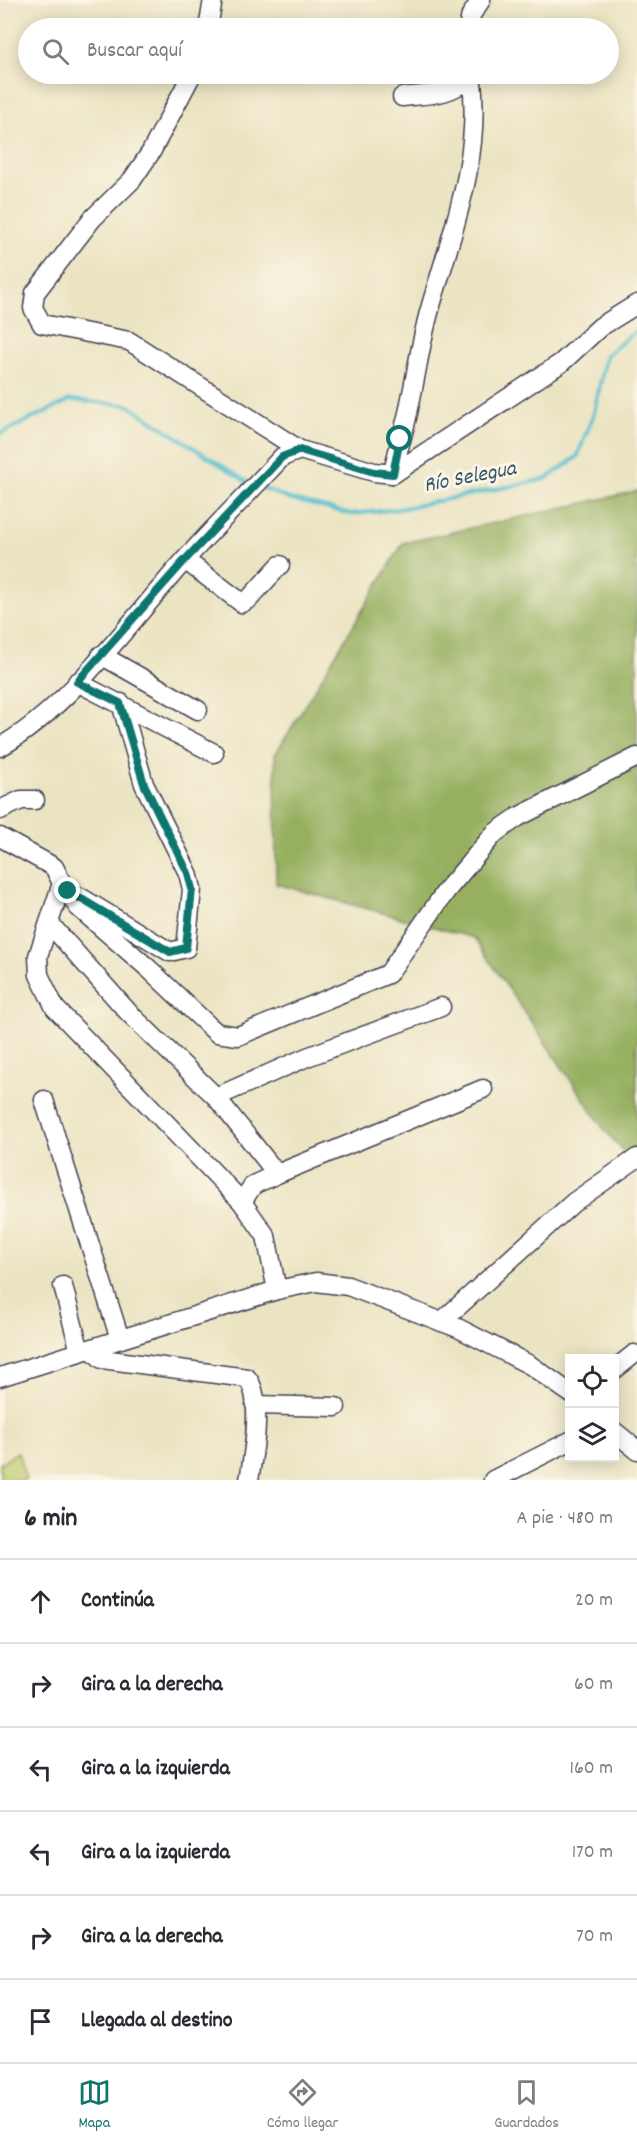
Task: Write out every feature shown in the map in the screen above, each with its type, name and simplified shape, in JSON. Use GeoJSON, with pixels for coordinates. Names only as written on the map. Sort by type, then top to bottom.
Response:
{"type":"FeatureCollection","features":[{"type":"Feature","properties":{"kind":"street"},"geometry":{"type":"LineString","coordinates":[[210,18],[213,0]]}},
{"type":"Feature","properties":{"kind":"street"},"geometry":{"type":"LineString","coordinates":[[470,18],[481,0]]}},
{"type":"Feature","properties":{"kind":"street"},"geometry":{"type":"LineString","coordinates":[[187,84],[151,152],[132,180],[92,219],[35,293],[33,308],[42,324],[129,341],[300,450],[374,472],[393,474],[561,363],[600,327],[637,304]]}},
{"type":"Feature","properties":{"kind":"street"},"geometry":{"type":"LineString","coordinates":[[402,97],[456,90],[462,84]]}},
{"type":"Feature","properties":{"kind":"street"},"geometry":{"type":"LineString","coordinates":[[393,474],[411,402],[420,344],[460,212],[475,126],[473,84]]}},
{"type":"Feature","properties":{"kind":"street"},"geometry":{"type":"LineString","coordinates":[[0,747],[32,725],[77,682],[185,560],[282,457],[300,450]]}},
{"type":"Feature","properties":{"kind":"street"},"geometry":{"type":"LineString","coordinates":[[185,560],[242,603],[249,599],[280,565]]}},
{"type":"Feature","properties":{"kind":"street"},"geometry":{"type":"LineString","coordinates":[[101,655],[198,710]]}},
{"type":"Feature","properties":{"kind":"street"},"geometry":{"type":"LineString","coordinates":[[77,682],[214,753]]}},
{"type":"Feature","properties":{"kind":"street"},"geometry":{"type":"LineString","coordinates":[[65,887],[170,952],[186,948],[192,889],[188,873],[144,784],[120,703]]}},
{"type":"Feature","properties":{"kind":"street"},"geometry":{"type":"LineString","coordinates":[[0,837],[54,867],[78,907],[149,969],[209,1026],[218,1033],[238,1036],[388,974],[446,891],[495,833],[518,817],[637,757]]}},
{"type":"Feature","properties":{"kind":"street"},"geometry":{"type":"LineString","coordinates":[[0,810],[21,800],[35,800]]}},
{"type":"Feature","properties":{"kind":"street"},"geometry":{"type":"LineString","coordinates":[[65,887],[48,923],[38,956],[39,975],[55,1008],[242,1202],[266,1236],[278,1290]]}},
{"type":"Feature","properties":{"kind":"street"},"geometry":{"type":"LineString","coordinates":[[48,923],[129,1013],[216,1097],[277,1174]]}},
{"type":"Feature","properties":{"kind":"street"},"geometry":{"type":"LineString","coordinates":[[216,1097],[307,1057],[441,1007]]}},
{"type":"Feature","properties":{"kind":"street"},"geometry":{"type":"LineString","coordinates":[[242,1202],[253,1185],[483,1089]]}},
{"type":"Feature","properties":{"kind":"street"},"geometry":{"type":"LineString","coordinates":[[44,1100],[120,1339]]}},
{"type":"Feature","properties":{"kind":"street"},"geometry":{"type":"LineString","coordinates":[[441,1322],[574,1202],[637,1158]]}},
{"type":"Feature","properties":{"kind":"street"},"geometry":{"type":"LineString","coordinates":[[0,1377],[278,1290],[316,1282],[348,1286],[441,1322],[530,1365],[565,1390]]}},
{"type":"Feature","properties":{"kind":"street"},"geometry":{"type":"LineString","coordinates":[[63,1286],[86,1351],[102,1359],[247,1378],[255,1406],[253,1456],[249,1480]]}},
{"type":"Feature","properties":{"kind":"street"},"geometry":{"type":"LineString","coordinates":[[619,1367],[634,1354]]}},
{"type":"Feature","properties":{"kind":"street"},"geometry":{"type":"LineString","coordinates":[[255,1406],[336,1407]]}},
{"type":"Feature","properties":{"kind":"street"},"geometry":{"type":"LineString","coordinates":[[619,1434],[637,1450]]}},
{"type":"Feature","properties":{"kind":"street"},"geometry":{"type":"LineString","coordinates":[[493,1480],[565,1444]]}},
{"type":"Feature","properties":{"kind":"green space"},"geometry":{"type":"Polygon","coordinates":[[[637,491],[637,1168],[604,1129],[474,938],[276,884],[275,755],[403,543],[637,491]]]}},
{"type":"Feature","properties":{"kind":"green space"},"geometry":{"type":"Polygon","coordinates":[[[18,1452],[26,1480],[0,1480],[0,1464],[18,1452]]]}},
{"type":"Feature","properties":{"kind":"waterway","name":"Río Selegua"},"geometry":{"type":"LineString","coordinates":[[260,487],[289,499],[351,514],[399,509],[546,479],[577,457],[594,413],[606,355],[637,330]]}},
{"type":"Feature","properties":{"kind":"waterway","name":"Río Selegua"},"geometry":{"type":"LineString","coordinates":[[0,434],[70,400],[128,405],[250,484]]}},
{"type":"Feature","properties":{"kind":"route"},"geometry":{"type":"LineString","coordinates":[[68,891],[170,952],[180,952],[186,948],[189,940],[192,889],[188,873],[144,784],[120,703],[77,682],[185,560],[282,457],[300,450],[374,472],[393,474],[400,439]]}}]}
